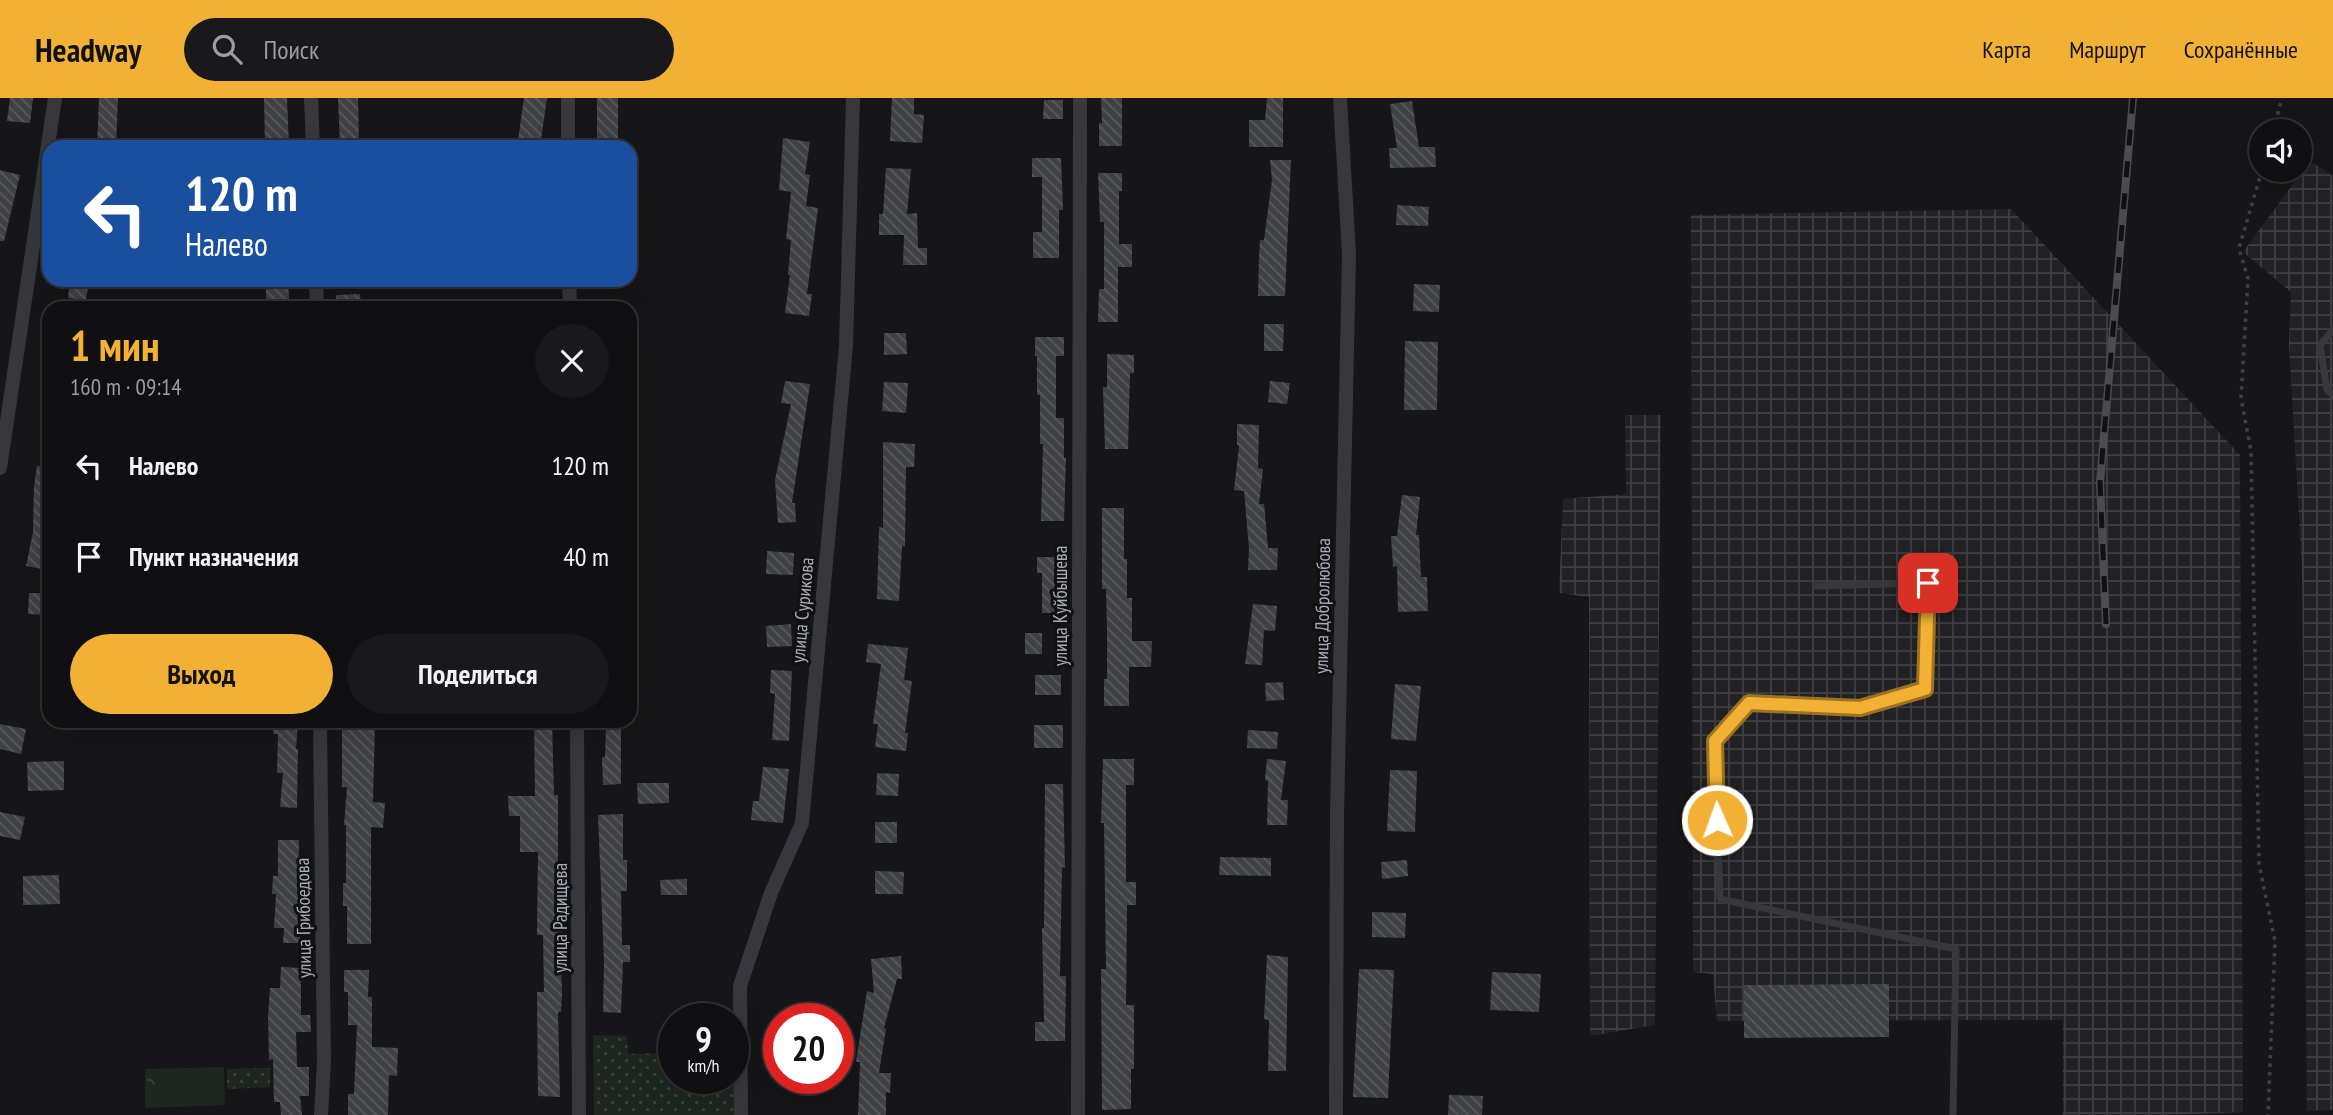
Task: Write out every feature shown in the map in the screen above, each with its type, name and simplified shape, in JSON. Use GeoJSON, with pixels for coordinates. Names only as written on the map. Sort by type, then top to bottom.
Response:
{"type":"FeatureCollection","features":[{"type":"Feature","properties":{"kind":"street"},"geometry":{"type":"LineString","coordinates":[[49,140],[55,98]]}},
{"type":"Feature","properties":{"kind":"street"},"geometry":{"type":"LineString","coordinates":[[311,98],[313,140]]}},
{"type":"Feature","properties":{"kind":"street"},"geometry":{"type":"LineString","coordinates":[[568,98],[569,140]]}},
{"type":"Feature","properties":{"kind":"street","name":"улица Сурикова"},"geometry":{"type":"LineString","coordinates":[[741,1115],[740,986],[771,893],[802,823],[846,346],[853,98]]}},
{"type":"Feature","properties":{"kind":"street","name":"улица Куйбышева"},"geometry":{"type":"LineString","coordinates":[[1078,1115],[1080,98]]}},
{"type":"Feature","properties":{"kind":"street","name":"улица Добролюбова"},"geometry":{"type":"LineString","coordinates":[[1336,1115],[1337,814],[1349,255],[1339,98]]}},
{"type":"Feature","properties":{"kind":"street"},"geometry":{"type":"LineString","coordinates":[[0,468],[42,185]]}},
{"type":"Feature","properties":{"kind":"street","name":"улица Грибоедова"},"geometry":{"type":"LineString","coordinates":[[320,728],[324,1062],[321,1115]]}},
{"type":"Feature","properties":{"kind":"street","name":"улица Радищева"},"geometry":{"type":"LineString","coordinates":[[577,728],[579,1115]]}},
{"type":"Feature","properties":{"kind":"lane"},"geometry":{"type":"LineString","coordinates":[[2333,330],[2320,345],[2327,390],[2333,395]]}},
{"type":"Feature","properties":{"kind":"lane"},"geometry":{"type":"LineString","coordinates":[[1815,586],[1928,583],[1925,689],[1860,708],[1749,703],[1715,741],[1720,900],[1956,948],[1952,1115]]}},
{"type":"Feature","properties":{"kind":"path"},"geometry":{"type":"LineString","coordinates":[[2276,119],[2282,98]]}},
{"type":"Feature","properties":{"kind":"path"},"geometry":{"type":"LineString","coordinates":[[2258,182],[2239,248],[2248,279],[2241,398],[2251,451],[2259,864],[2275,941],[2268,1115]]}},
{"type":"Feature","properties":{"kind":"shaded area"},"geometry":{"type":"Polygon","coordinates":[[[2312,162],[2333,176],[2333,1110],[2307,1111],[2302,569],[2289,344],[2291,292],[2243,252],[2295,182],[2312,182],[2312,162]]]}},
{"type":"Feature","properties":{"kind":"shaded area"},"geometry":{"type":"Polygon","coordinates":[[[2011,209],[2240,455],[2243,1112],[2063,1115],[2063,1020],[1717,1021],[1713,974],[1693,972],[1691,215],[2011,209]]]}},
{"type":"Feature","properties":{"kind":"shaded area"},"geometry":{"type":"Polygon","coordinates":[[[1625,415],[1661,415],[1655,1025],[1590,1036],[1589,597],[1559,593],[1563,499],[1626,494],[1625,415]]]}},
{"type":"Feature","properties":{"kind":"green space"},"geometry":{"type":"Polygon","coordinates":[[[593,1035],[627,1036],[628,1054],[658,1053],[658,1094],[738,1094],[738,1115],[594,1115],[593,1035]]]}},
{"type":"Feature","properties":{"kind":"green space"},"geometry":{"type":"Polygon","coordinates":[[[224,1067],[225,1105],[145,1108],[145,1069],[224,1067]]]}},
{"type":"Feature","properties":{"kind":"green space"},"geometry":{"type":"Polygon","coordinates":[[[270,1068],[270,1087],[227,1089],[227,1069],[270,1068]]]}},
{"type":"Feature","properties":{"kind":"green space"},"geometry":{"type":"Polygon","coordinates":[[[158,1070],[158,1105],[147,1106],[147,1071],[158,1070]]]}},
{"type":"Feature","properties":{"kind":"building"},"geometry":{"type":"Polygon","coordinates":[[[10,98],[33,98],[30,123],[7,121],[10,98]]]}},
{"type":"Feature","properties":{"kind":"building"},"geometry":{"type":"Polygon","coordinates":[[[99,98],[118,98],[116,140],[97,140],[99,98]]]}},
{"type":"Feature","properties":{"kind":"building"},"geometry":{"type":"Polygon","coordinates":[[[264,98],[287,98],[289,140],[265,140],[264,98]]]}},
{"type":"Feature","properties":{"kind":"building"},"geometry":{"type":"Polygon","coordinates":[[[338,98],[358,98],[359,140],[340,140],[338,98]]]}},
{"type":"Feature","properties":{"kind":"building"},"geometry":{"type":"Polygon","coordinates":[[[524,98],[547,98],[541,140],[518,140],[524,98]]]}},
{"type":"Feature","properties":{"kind":"building"},"geometry":{"type":"Polygon","coordinates":[[[597,98],[618,98],[618,140],[597,140],[597,98]]]}},
{"type":"Feature","properties":{"kind":"building"},"geometry":{"type":"Polygon","coordinates":[[[892,98],[914,98],[914,114],[924,115],[922,143],[890,141],[892,98]]]}},
{"type":"Feature","properties":{"kind":"building"},"geometry":{"type":"Polygon","coordinates":[[[1101,98],[1122,98],[1122,146],[1099,146],[1101,98]]]}},
{"type":"Feature","properties":{"kind":"building"},"geometry":{"type":"Polygon","coordinates":[[[1267,98],[1283,98],[1283,147],[1249,147],[1249,120],[1265,120],[1267,98]]]}},
{"type":"Feature","properties":{"kind":"building"},"geometry":{"type":"Polygon","coordinates":[[[1044,100],[1063,100],[1063,119],[1043,119],[1044,100]]]}},
{"type":"Feature","properties":{"kind":"building"},"geometry":{"type":"Polygon","coordinates":[[[1412,101],[1419,147],[1435,147],[1436,167],[1390,168],[1389,148],[1397,148],[1390,104],[1412,101]]]}},
{"type":"Feature","properties":{"kind":"building"},"geometry":{"type":"Polygon","coordinates":[[[783,138],[810,142],[805,174],[810,175],[806,206],[818,208],[807,294],[812,294],[809,316],[785,313],[790,275],[791,240],[786,239],[791,192],[779,190],[783,138]]]}},
{"type":"Feature","properties":{"kind":"building"},"geometry":{"type":"Polygon","coordinates":[[[1032,158],[1061,158],[1063,210],[1059,210],[1059,258],[1033,258],[1033,232],[1042,232],[1042,177],[1032,177],[1032,158]]]}},
{"type":"Feature","properties":{"kind":"building"},"geometry":{"type":"Polygon","coordinates":[[[1270,160],[1291,160],[1285,296],[1258,296],[1260,240],[1264,240],[1272,180],[1270,160]]]}},
{"type":"Feature","properties":{"kind":"building"},"geometry":{"type":"Polygon","coordinates":[[[886,168],[911,169],[907,214],[917,213],[918,248],[927,248],[927,265],[903,265],[904,235],[879,235],[879,214],[883,214],[886,168]]]}},
{"type":"Feature","properties":{"kind":"building"},"geometry":{"type":"Polygon","coordinates":[[[0,170],[20,175],[4,241],[0,241],[0,170]]]}},
{"type":"Feature","properties":{"kind":"building"},"geometry":{"type":"Polygon","coordinates":[[[1098,173],[1122,173],[1122,191],[1119,191],[1119,244],[1132,244],[1132,267],[1118,267],[1118,322],[1098,322],[1099,289],[1104,289],[1104,222],[1100,222],[1098,173]]]}},
{"type":"Feature","properties":{"kind":"building"},"geometry":{"type":"Polygon","coordinates":[[[1397,205],[1429,207],[1428,226],[1396,225],[1397,205]]]}},
{"type":"Feature","properties":{"kind":"building"},"geometry":{"type":"Polygon","coordinates":[[[1414,284],[1440,285],[1439,312],[1413,311],[1414,284]]]}},
{"type":"Feature","properties":{"kind":"building"},"geometry":{"type":"Polygon","coordinates":[[[69,287],[88,287],[86,300],[68,298],[69,287]]]}},
{"type":"Feature","properties":{"kind":"building"},"geometry":{"type":"Polygon","coordinates":[[[266,287],[288,287],[289,300],[266,301],[266,287]]]}},
{"type":"Feature","properties":{"kind":"building"},"geometry":{"type":"Polygon","coordinates":[[[360,294],[360,301],[336,301],[336,295],[360,294]]]}},
{"type":"Feature","properties":{"kind":"building"},"geometry":{"type":"Polygon","coordinates":[[[1264,324],[1284,324],[1283,351],[1264,351],[1264,324]]]}},
{"type":"Feature","properties":{"kind":"building"},"geometry":{"type":"Polygon","coordinates":[[[884,333],[906,333],[907,354],[884,355],[884,333]]]}},
{"type":"Feature","properties":{"kind":"building"},"geometry":{"type":"Polygon","coordinates":[[[1035,337],[1064,337],[1064,356],[1056,356],[1056,418],[1064,418],[1064,521],[1041,521],[1043,444],[1040,444],[1040,395],[1037,395],[1035,337]]]}},
{"type":"Feature","properties":{"kind":"building"},"geometry":{"type":"Polygon","coordinates":[[[1405,341],[1438,342],[1437,410],[1404,410],[1405,341]]]}},
{"type":"Feature","properties":{"kind":"building"},"geometry":{"type":"Polygon","coordinates":[[[1107,354],[1134,355],[1134,373],[1130,373],[1128,449],[1105,449],[1103,387],[1107,387],[1107,354]]]}},
{"type":"Feature","properties":{"kind":"building"},"geometry":{"type":"Polygon","coordinates":[[[785,381],[810,384],[792,503],[795,503],[796,522],[778,523],[775,480],[791,404],[781,403],[785,381]]]}},
{"type":"Feature","properties":{"kind":"building"},"geometry":{"type":"Polygon","coordinates":[[[1270,381],[1290,383],[1287,404],[1268,402],[1270,381]]]}},
{"type":"Feature","properties":{"kind":"building"},"geometry":{"type":"Polygon","coordinates":[[[884,382],[908,383],[906,413],[882,411],[884,382]]]}},
{"type":"Feature","properties":{"kind":"building"},"geometry":{"type":"Polygon","coordinates":[[[1237,424],[1259,425],[1258,468],[1263,469],[1259,504],[1264,504],[1268,548],[1278,548],[1277,570],[1248,570],[1249,548],[1244,491],[1234,490],[1239,446],[1237,424]]]}},
{"type":"Feature","properties":{"kind":"building"},"geometry":{"type":"Polygon","coordinates":[[[883,442],[915,444],[914,467],[906,467],[905,546],[902,546],[899,601],[877,599],[879,527],[883,528],[883,442]]]}},
{"type":"Feature","properties":{"kind":"building"},"geometry":{"type":"Polygon","coordinates":[[[37,466],[42,467],[42,569],[26,566],[33,532],[37,466]]]}},
{"type":"Feature","properties":{"kind":"building"},"geometry":{"type":"Polygon","coordinates":[[[1402,495],[1420,497],[1416,535],[1419,535],[1421,577],[1427,577],[1428,611],[1398,612],[1397,566],[1393,567],[1391,536],[1397,536],[1402,495]]]}},
{"type":"Feature","properties":{"kind":"building"},"geometry":{"type":"Polygon","coordinates":[[[1102,508],[1124,508],[1124,559],[1127,559],[1127,598],[1132,598],[1132,641],[1152,641],[1151,667],[1129,667],[1129,706],[1104,706],[1107,626],[1106,589],[1102,589],[1102,508]]]}},
{"type":"Feature","properties":{"kind":"building"},"geometry":{"type":"Polygon","coordinates":[[[767,551],[794,553],[793,575],[766,574],[767,551]]]}},
{"type":"Feature","properties":{"kind":"building"},"geometry":{"type":"Polygon","coordinates":[[[1037,557],[1060,557],[1060,590],[1065,590],[1065,613],[1042,613],[1042,573],[1037,573],[1037,557]]]}},
{"type":"Feature","properties":{"kind":"building"},"geometry":{"type":"Polygon","coordinates":[[[29,593],[42,593],[42,615],[28,614],[29,593]]]}},
{"type":"Feature","properties":{"kind":"building"},"geometry":{"type":"Polygon","coordinates":[[[1253,604],[1277,606],[1275,631],[1264,630],[1262,665],[1245,664],[1253,604]]]}},
{"type":"Feature","properties":{"kind":"building"},"geometry":{"type":"Polygon","coordinates":[[[791,624],[792,646],[767,647],[766,626],[791,624]]]}},
{"type":"Feature","properties":{"kind":"building"},"geometry":{"type":"Polygon","coordinates":[[[1025,633],[1042,633],[1042,654],[1025,654],[1025,633]]]}},
{"type":"Feature","properties":{"kind":"building"},"geometry":{"type":"Polygon","coordinates":[[[868,644],[908,648],[904,680],[912,681],[905,733],[908,733],[906,751],[875,747],[878,724],[873,724],[881,664],[866,662],[868,644]]]}},
{"type":"Feature","properties":{"kind":"building"},"geometry":{"type":"Polygon","coordinates":[[[771,670],[792,671],[789,741],[772,740],[775,694],[770,693],[771,670]]]}},
{"type":"Feature","properties":{"kind":"building"},"geometry":{"type":"Polygon","coordinates":[[[1035,675],[1061,675],[1061,695],[1035,695],[1035,675]]]}},
{"type":"Feature","properties":{"kind":"building"},"geometry":{"type":"Polygon","coordinates":[[[1283,682],[1284,700],[1266,701],[1265,683],[1283,682]]]}},
{"type":"Feature","properties":{"kind":"building"},"geometry":{"type":"Polygon","coordinates":[[[1395,684],[1421,686],[1416,741],[1391,739],[1395,684]]]}},
{"type":"Feature","properties":{"kind":"building"},"geometry":{"type":"Polygon","coordinates":[[[0,724],[26,729],[21,754],[0,749],[0,724]]]}},
{"type":"Feature","properties":{"kind":"building"},"geometry":{"type":"Polygon","coordinates":[[[1034,725],[1063,725],[1063,748],[1034,748],[1034,725]]]}},
{"type":"Feature","properties":{"kind":"building"},"geometry":{"type":"Polygon","coordinates":[[[273,728],[298,728],[297,808],[280,807],[283,773],[277,773],[278,734],[273,734],[273,728]]]}},
{"type":"Feature","properties":{"kind":"building"},"geometry":{"type":"Polygon","coordinates":[[[342,728],[375,728],[373,802],[385,803],[383,828],[371,827],[371,944],[347,944],[347,906],[343,906],[343,883],[346,883],[344,825],[347,787],[342,787],[342,728]]]}},
{"type":"Feature","properties":{"kind":"building"},"geometry":{"type":"Polygon","coordinates":[[[534,728],[552,728],[554,795],[558,795],[558,865],[563,935],[560,935],[561,1012],[558,1012],[560,1097],[538,1096],[537,992],[544,992],[543,935],[537,935],[538,852],[520,852],[520,816],[509,816],[508,796],[535,796],[534,728]]]}},
{"type":"Feature","properties":{"kind":"building"},"geometry":{"type":"Polygon","coordinates":[[[606,729],[621,729],[621,784],[603,785],[602,757],[605,757],[606,729]]]}},
{"type":"Feature","properties":{"kind":"building"},"geometry":{"type":"Polygon","coordinates":[[[1248,730],[1278,732],[1277,749],[1247,748],[1248,730]]]}},
{"type":"Feature","properties":{"kind":"building"},"geometry":{"type":"Polygon","coordinates":[[[1103,759],[1134,759],[1134,785],[1126,785],[1126,882],[1136,882],[1136,905],[1127,905],[1126,1005],[1134,1005],[1131,1109],[1102,1110],[1101,969],[1106,969],[1104,823],[1101,823],[1103,759]]]}},
{"type":"Feature","properties":{"kind":"building"},"geometry":{"type":"Polygon","coordinates":[[[1267,759],[1286,761],[1281,800],[1288,800],[1287,825],[1267,825],[1267,759]]]}},
{"type":"Feature","properties":{"kind":"building"},"geometry":{"type":"Polygon","coordinates":[[[64,761],[64,790],[28,791],[27,762],[64,761]]]}},
{"type":"Feature","properties":{"kind":"building"},"geometry":{"type":"Polygon","coordinates":[[[763,767],[789,769],[783,823],[751,820],[753,801],[759,801],[763,767]]]}},
{"type":"Feature","properties":{"kind":"building"},"geometry":{"type":"Polygon","coordinates":[[[1390,770],[1417,771],[1415,832],[1387,831],[1390,770]]]}},
{"type":"Feature","properties":{"kind":"building"},"geometry":{"type":"Polygon","coordinates":[[[877,773],[899,774],[898,796],[876,795],[877,773]]]}},
{"type":"Feature","properties":{"kind":"building"},"geometry":{"type":"Polygon","coordinates":[[[637,783],[669,783],[669,803],[638,804],[637,783]]]}},
{"type":"Feature","properties":{"kind":"building"},"geometry":{"type":"Polygon","coordinates":[[[1045,784],[1063,784],[1065,868],[1062,867],[1060,976],[1066,976],[1065,1041],[1035,1041],[1035,1022],[1044,1022],[1042,928],[1045,784]]]}},
{"type":"Feature","properties":{"kind":"building"},"geometry":{"type":"Polygon","coordinates":[[[0,812],[25,817],[20,840],[0,836],[0,812]]]}},
{"type":"Feature","properties":{"kind":"building"},"geometry":{"type":"Polygon","coordinates":[[[623,814],[623,860],[627,860],[627,891],[621,891],[622,945],[630,945],[630,962],[623,962],[621,1013],[603,1012],[604,963],[598,815],[623,814]]]}},
{"type":"Feature","properties":{"kind":"building"},"geometry":{"type":"Polygon","coordinates":[[[875,822],[897,822],[897,843],[875,843],[875,822]]]}},
{"type":"Feature","properties":{"kind":"building"},"geometry":{"type":"Polygon","coordinates":[[[278,840],[299,840],[298,907],[303,907],[300,943],[283,943],[284,928],[274,928],[276,894],[272,894],[273,876],[278,876],[278,840]]]}},
{"type":"Feature","properties":{"kind":"building"},"geometry":{"type":"Polygon","coordinates":[[[1220,857],[1271,858],[1271,876],[1219,875],[1220,857]]]}},
{"type":"Feature","properties":{"kind":"building"},"geometry":{"type":"Polygon","coordinates":[[[1407,860],[1408,876],[1382,879],[1381,862],[1407,860]]]}},
{"type":"Feature","properties":{"kind":"building"},"geometry":{"type":"Polygon","coordinates":[[[875,871],[904,872],[903,894],[875,894],[875,871]]]}},
{"type":"Feature","properties":{"kind":"building"},"geometry":{"type":"Polygon","coordinates":[[[59,875],[60,904],[23,905],[23,876],[59,875]]]}},
{"type":"Feature","properties":{"kind":"building"},"geometry":{"type":"Polygon","coordinates":[[[687,879],[687,895],[661,895],[660,880],[687,879]]]}},
{"type":"Feature","properties":{"kind":"building"},"geometry":{"type":"Polygon","coordinates":[[[1372,912],[1406,913],[1405,938],[1372,937],[1372,912]]]}},
{"type":"Feature","properties":{"kind":"building"},"geometry":{"type":"Polygon","coordinates":[[[1267,955],[1288,957],[1286,1071],[1268,1071],[1269,1020],[1264,1019],[1267,955]]]}},
{"type":"Feature","properties":{"kind":"building"},"geometry":{"type":"Polygon","coordinates":[[[901,956],[902,979],[897,979],[884,1028],[879,1073],[891,1073],[890,1093],[886,1092],[886,1115],[858,1115],[860,1062],[856,1062],[867,991],[874,993],[871,959],[901,956]]]}},
{"type":"Feature","properties":{"kind":"building"},"geometry":{"type":"Polygon","coordinates":[[[281,967],[301,968],[301,1015],[310,1015],[311,1032],[296,1032],[297,1067],[309,1067],[309,1096],[300,1096],[302,1115],[281,1115],[280,1102],[274,1102],[268,1016],[270,988],[280,988],[281,967]]]}},
{"type":"Feature","properties":{"kind":"building"},"geometry":{"type":"Polygon","coordinates":[[[1359,969],[1394,970],[1388,1098],[1353,1097],[1359,969]]]}},
{"type":"Feature","properties":{"kind":"building"},"geometry":{"type":"Polygon","coordinates":[[[344,970],[369,970],[372,1047],[398,1048],[397,1076],[389,1075],[388,1115],[348,1115],[348,1094],[354,1094],[357,1025],[348,1025],[348,992],[344,992],[344,970]]]}},
{"type":"Feature","properties":{"kind":"building"},"geometry":{"type":"Polygon","coordinates":[[[1492,972],[1541,974],[1539,1012],[1490,1010],[1492,972]]]}},
{"type":"Feature","properties":{"kind":"building"},"geometry":{"type":"Polygon","coordinates":[[[1889,984],[1889,1037],[1744,1038],[1744,985],[1889,984]]]}},
{"type":"Feature","properties":{"kind":"building"},"geometry":{"type":"Polygon","coordinates":[[[1449,1095],[1483,1096],[1482,1115],[1448,1115],[1449,1095]]]}},
{"type":"Feature","properties":{"kind":"railway"},"geometry":{"type":"LineString","coordinates":[[2106,624],[2100,482],[2133,98]]}},
{"type":"Feature","properties":{"kind":"route"},"geometry":{"type":"LineString","coordinates":[[1717,820],[1715,741],[1749,703],[1860,708],[1925,689],[1928,583]]}}]}
